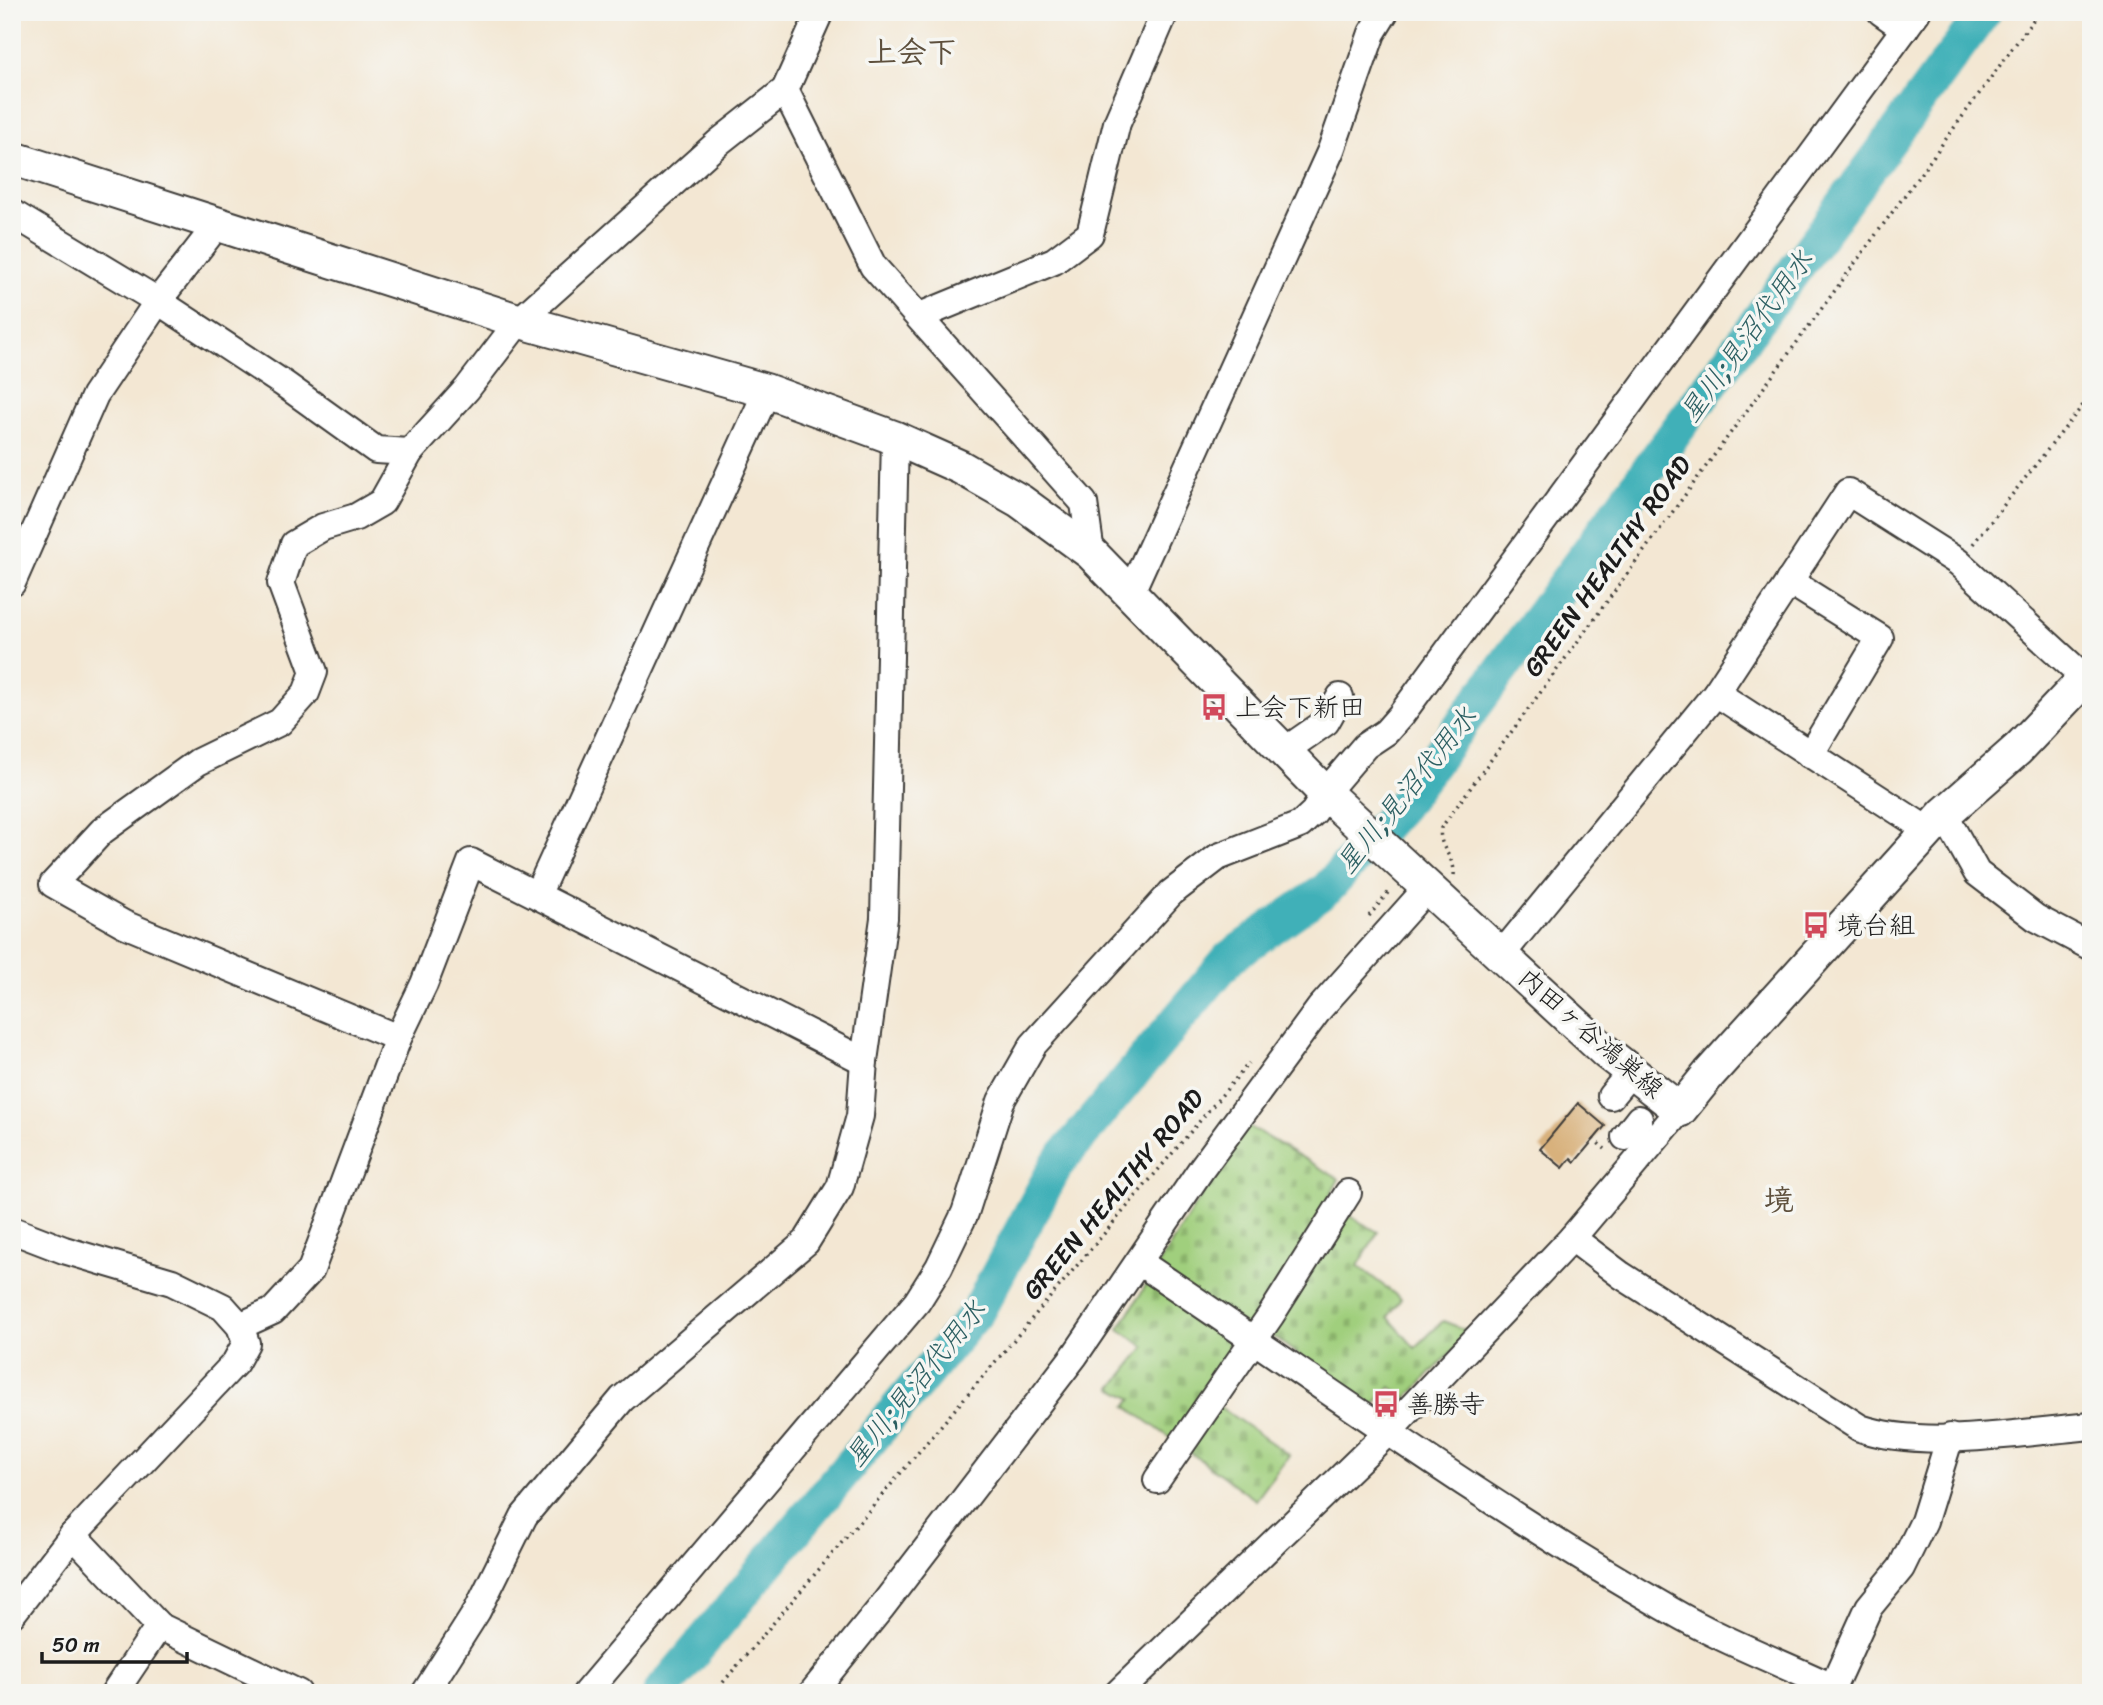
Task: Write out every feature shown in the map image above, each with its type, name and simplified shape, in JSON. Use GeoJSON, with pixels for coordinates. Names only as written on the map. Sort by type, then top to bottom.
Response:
{"type":"FeatureCollection","features":[{"type":"Feature","properties":{"kind":"main road","name":"内田ヶ谷鴻巣線"},"geometry":{"type":"LineString","coordinates":[[12,158],[519,321],[767,391],[895,438],[960,467],[1020,502],[1091,553],[1337,803],[1502,954],[1611,1084],[1680,1110],[1709,1074],[1936,823],[2018,749],[2088,675]]}},
{"type":"Feature","properties":{"kind":"street"},"geometry":{"type":"LineString","coordinates":[[398,1038],[124,924],[53,884],[102,831],[198,762],[280,722],[306,693],[314,672],[281,583],[294,544],[323,527],[356,517],[382,502],[410,452],[467,389],[519,321],[719,142],[785,90],[820,12]]}},
{"type":"Feature","properties":{"kind":"street"},"geometry":{"type":"LineString","coordinates":[[920,316],[1054,261],[1090,234],[1117,124],[1165,12]]}},
{"type":"Feature","properties":{"kind":"street"},"geometry":{"type":"LineString","coordinates":[[1130,594],[1331,150],[1372,33],[1385,12]]}},
{"type":"Feature","properties":{"kind":"street"},"geometry":{"type":"LineString","coordinates":[[586,1693],[917,1301],[939,1267],[965,1213],[1001,1101],[1033,1045],[1190,875],[1235,849],[1288,832],[1300,825],[1317,808],[1337,803],[1365,746],[1386,732],[1401,715],[1911,20],[1881,12]]}},
{"type":"Feature","properties":{"kind":"street"},"geometry":{"type":"LineString","coordinates":[[785,90],[873,266],[1084,503],[1091,553]]}},
{"type":"Feature","properties":{"kind":"street"},"geometry":{"type":"LineString","coordinates":[[12,213],[158,301],[284,384],[376,450],[410,452]]}},
{"type":"Feature","properties":{"kind":"street"},"geometry":{"type":"LineString","coordinates":[[12,583],[95,395],[158,301],[217,225]]}},
{"type":"Feature","properties":{"kind":"street"},"geometry":{"type":"LineString","coordinates":[[538,893],[767,391]]}},
{"type":"Feature","properties":{"kind":"street"},"geometry":{"type":"LineString","coordinates":[[425,1693],[477,1611],[524,1516],[622,1399],[806,1242],[840,1187],[860,1116],[864,1061],[884,918],[895,438]]}},
{"type":"Feature","properties":{"kind":"street"},"geometry":{"type":"LineString","coordinates":[[1502,954],[1716,693],[1848,492],[1958,562],[2088,675]]}},
{"type":"Feature","properties":{"kind":"street"},"geometry":{"type":"LineString","coordinates":[[1789,581],[1880,638],[1810,755]]}},
{"type":"Feature","properties":{"kind":"street"},"geometry":{"type":"LineString","coordinates":[[1716,693],[1810,755],[1936,823],[1977,873],[2036,918],[2091,947]]}},
{"type":"Feature","properties":{"kind":"street"},"geometry":{"type":"LineString","coordinates":[[1284,751],[1326,722],[1340,697]]}},
{"type":"Feature","properties":{"kind":"street"},"geometry":{"type":"LineString","coordinates":[[240,1326],[273,1311],[311,1270],[398,1038],[424,984],[471,862],[538,893],[864,1061]]}},
{"type":"Feature","properties":{"kind":"street"},"geometry":{"type":"LineString","coordinates":[[812,1693],[888,1600],[1075,1355],[1202,1168],[1420,877]]}},
{"type":"Feature","properties":{"kind":"street"},"geometry":{"type":"LineString","coordinates":[[1118,1693],[1389,1431],[1572,1238],[1599,1187],[1630,1140],[1680,1110]]}},
{"type":"Feature","properties":{"kind":"street"},"geometry":{"type":"LineString","coordinates":[[1157,1480],[1255,1339],[1348,1193]]}},
{"type":"Feature","properties":{"kind":"street"},"geometry":{"type":"LineString","coordinates":[[12,1230],[64,1250],[172,1282],[223,1307],[240,1326],[246,1343],[235,1363],[73,1535],[12,1614]]}},
{"type":"Feature","properties":{"kind":"street"},"geometry":{"type":"LineString","coordinates":[[1572,1238],[1621,1275],[1860,1428],[1895,1437],[1950,1437],[2091,1426]]}},
{"type":"Feature","properties":{"kind":"street"},"geometry":{"type":"LineString","coordinates":[[1139,1262],[1452,1476],[1672,1612],[1831,1690],[1869,1606],[1901,1567],[1924,1521],[1950,1437]]}},
{"type":"Feature","properties":{"kind":"street"},"geometry":{"type":"LineString","coordinates":[[73,1535],[159,1626],[298,1693]]}},
{"type":"Feature","properties":{"kind":"street"},"geometry":{"type":"LineString","coordinates":[[114,1693],[159,1626]]}},
{"type":"Feature","properties":{"kind":"path","name":"GREEN HEALTHY ROAD"},"geometry":{"type":"LineString","coordinates":[[1420,877],[1454,868],[1441,844],[1441,828],[2039,12]]}},
{"type":"Feature","properties":{"kind":"path"},"geometry":{"type":"LineString","coordinates":[[1958,562],[2089,402],[2091,395]]}},
{"type":"Feature","properties":{"kind":"path"},"geometry":{"type":"LineString","coordinates":[[1366,920],[1420,877]]}},
{"type":"Feature","properties":{"kind":"path","name":"GREEN HEALTHY ROAD"},"geometry":{"type":"LineString","coordinates":[[714,1693],[1250,1061]]}},
{"type":"Feature","properties":{"kind":"green space"},"geometry":{"type":"Polygon","coordinates":[[[1245,1124],[1339,1179],[1326,1203],[1378,1232],[1358,1266],[1401,1299],[1388,1317],[1415,1348],[1443,1321],[1471,1332],[1406,1399],[1391,1387],[1371,1408],[1267,1332],[1217,1405],[1289,1455],[1256,1500],[1126,1406],[1133,1399],[1112,1388],[1145,1347],[1119,1329],[1245,1124]]]}},
{"type":"Feature","properties":{"kind":"building"},"geometry":{"type":"Polygon","coordinates":[[[1578,1103],[1605,1126],[1575,1162],[1571,1158],[1563,1168],[1540,1149],[1578,1103]]]}},
{"type":"Feature","properties":{"kind":"waterway","name":"星川;見沼代用水"},"geometry":{"type":"LineString","coordinates":[[660,1693],[978,1311],[1057,1164],[1230,957],[1327,889],[1402,805],[1984,12]]}},
{"type":"Feature","properties":{"kind":"place","name":"上会下新田"},"geometry":{"type":"Point","coordinates":[1214,707]}},
{"type":"Feature","properties":{"kind":"place","name":"境台組"},"geometry":{"type":"Point","coordinates":[1816,925]}},
{"type":"Feature","properties":{"kind":"place","name":"善勝寺"},"geometry":{"type":"Point","coordinates":[1386,1404]}},
{"type":"Feature","properties":{"kind":"district","name":"上会下"},"geometry":{"type":"Point","coordinates":[912,52]}},
{"type":"Feature","properties":{"kind":"district","name":"境"},"geometry":{"type":"Point","coordinates":[1779,1200]}}]}
